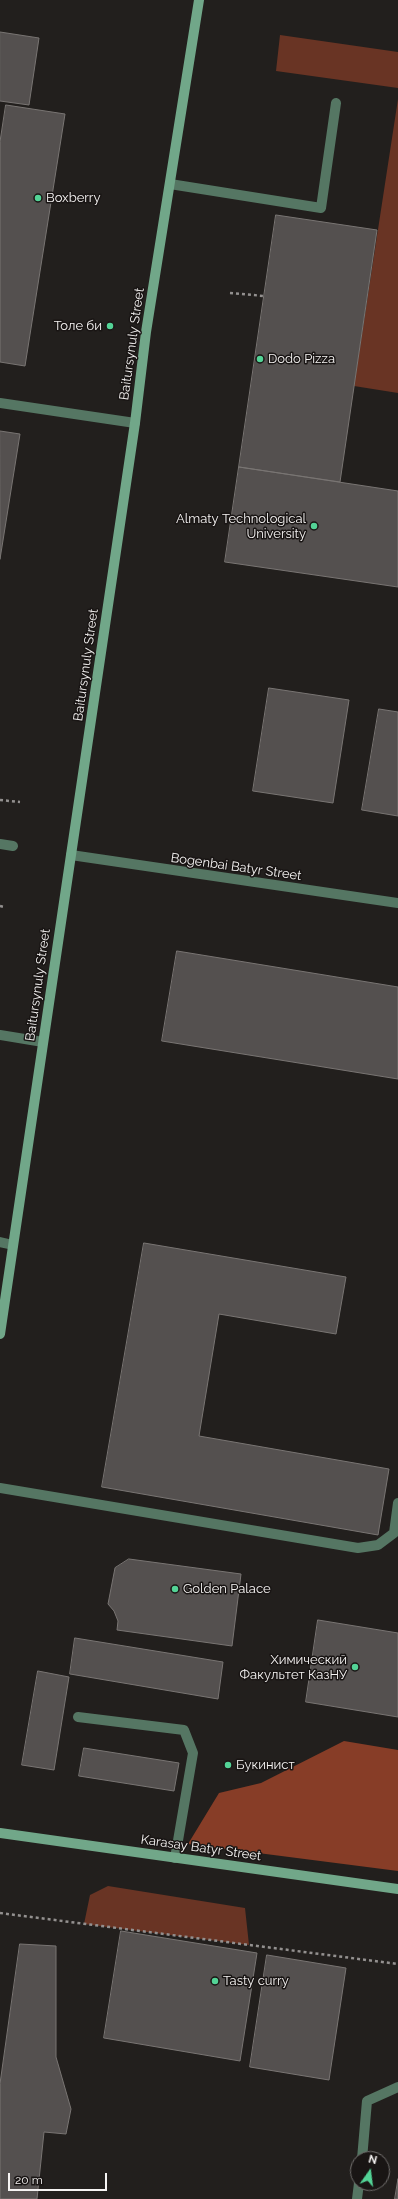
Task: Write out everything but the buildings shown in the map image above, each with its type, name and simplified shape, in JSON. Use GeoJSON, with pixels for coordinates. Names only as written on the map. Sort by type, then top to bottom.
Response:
{"type":"FeatureCollection","features":[{"type":"Feature","properties":{"kind":"main road","name":"Baitursynuly Street"},"geometry":{"type":"LineString","coordinates":[[0,1334],[135,423],[146,332],[198,0]]}},
{"type":"Feature","properties":{"kind":"main road","name":"Karasay Batyr Street"},"geometry":{"type":"LineString","coordinates":[[0,1833],[398,1890]]}},
{"type":"Feature","properties":{"kind":"street"},"geometry":{"type":"LineString","coordinates":[[170,184],[321,208],[336,103]]}},
{"type":"Feature","properties":{"kind":"street"},"geometry":{"type":"LineString","coordinates":[[0,403],[135,423]]}},
{"type":"Feature","properties":{"kind":"street"},"geometry":{"type":"LineString","coordinates":[[0,844],[13,846]]}},
{"type":"Feature","properties":{"kind":"street","name":"Bogenbai Batyr Street"},"geometry":{"type":"LineString","coordinates":[[71,855],[398,903]]}},
{"type":"Feature","properties":{"kind":"street"},"geometry":{"type":"LineString","coordinates":[[0,1035],[43,1042]]}},
{"type":"Feature","properties":{"kind":"street"},"geometry":{"type":"LineString","coordinates":[[0,1242],[13,1245]]}},
{"type":"Feature","properties":{"kind":"street"},"geometry":{"type":"LineString","coordinates":[[0,1488],[358,1548],[378,1545],[394,1533],[398,1503]]}},
{"type":"Feature","properties":{"kind":"street"},"geometry":{"type":"LineString","coordinates":[[78,1717],[184,1730],[193,1753],[175,1858]]}},
{"type":"Feature","properties":{"kind":"street"},"geometry":{"type":"LineString","coordinates":[[363,2151],[367,2101],[398,2087]]}},
{"type":"Feature","properties":{"kind":"path"},"geometry":{"type":"LineString","coordinates":[[230,292],[264,296]]}},
{"type":"Feature","properties":{"kind":"path"},"geometry":{"type":"LineString","coordinates":[[0,800],[20,802]]}},
{"type":"Feature","properties":{"kind":"path"},"geometry":{"type":"LineString","coordinates":[[0,906],[4,907]]}},
{"type":"Feature","properties":{"kind":"path"},"geometry":{"type":"LineString","coordinates":[[0,1913],[398,1964]]}},
{"type":"Feature","properties":{"kind":"shaded area"},"geometry":{"type":"Polygon","coordinates":[[[280,35],[398,52],[398,88],[276,71],[280,35]]]}},
{"type":"Feature","properties":{"kind":"shaded area"},"geometry":{"type":"Polygon","coordinates":[[[398,99],[398,393],[354,386],[398,99]]]}},
{"type":"Feature","properties":{"kind":"shaded area"},"geometry":{"type":"Polygon","coordinates":[[[344,1741],[398,1750],[398,1871],[188,1844],[219,1793],[261,1783],[344,1741]]]}},
{"type":"Feature","properties":{"kind":"shaded area"},"geometry":{"type":"Polygon","coordinates":[[[108,1886],[245,1908],[249,1945],[84,1924],[90,1895],[108,1886]]]}},
{"type":"Feature","properties":{"kind":"place","name":"Boxberry"},"geometry":{"type":"Point","coordinates":[38,198]}},
{"type":"Feature","properties":{"kind":"place","name":"Толе би"},"geometry":{"type":"Point","coordinates":[110,326]}},
{"type":"Feature","properties":{"kind":"place","name":"Dodo Pizza"},"geometry":{"type":"Point","coordinates":[260,359]}},
{"type":"Feature","properties":{"kind":"place","name":"Almaty Technological University"},"geometry":{"type":"Point","coordinates":[314,526]}},
{"type":"Feature","properties":{"kind":"place","name":"Golden Palace"},"geometry":{"type":"Point","coordinates":[175,1589]}},
{"type":"Feature","properties":{"kind":"place","name":"Химический Факультет КазНУ"},"geometry":{"type":"Point","coordinates":[355,1667]}},
{"type":"Feature","properties":{"kind":"place","name":"Букинист"},"geometry":{"type":"Point","coordinates":[228,1765]}},
{"type":"Feature","properties":{"kind":"place","name":"Tasty curry"},"geometry":{"type":"Point","coordinates":[215,1981]}}]}
